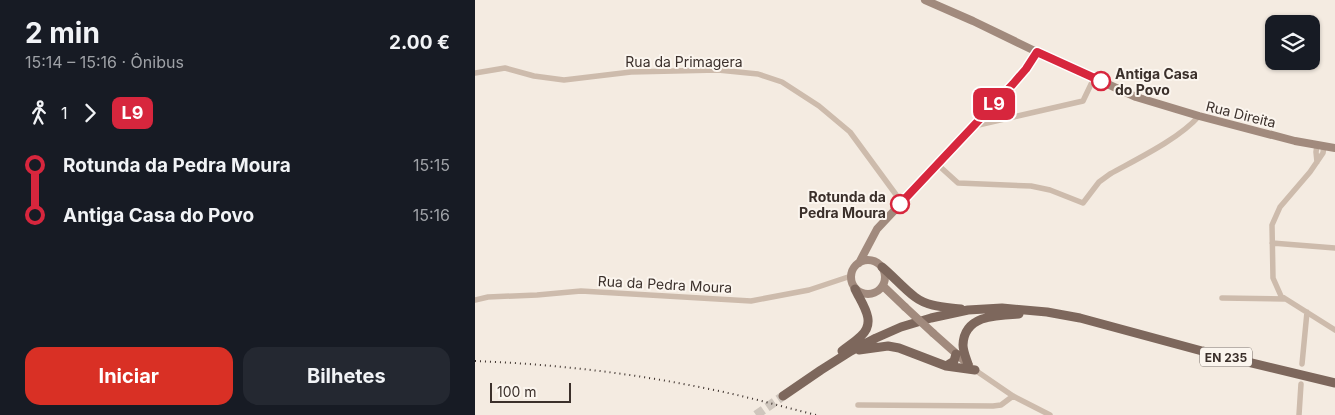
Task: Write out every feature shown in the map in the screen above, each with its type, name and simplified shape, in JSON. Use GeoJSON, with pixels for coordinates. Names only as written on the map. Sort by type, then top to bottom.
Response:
{"type":"FeatureCollection","features":[{"type":"Feature","properties":{"kind":"main road"},"geometry":{"type":"LineString","coordinates":[[882,267],[915,297],[926,303],[969,310]]}},
{"type":"Feature","properties":{"kind":"main road"},"geometry":{"type":"LineString","coordinates":[[821,370],[863,335],[867,328],[869,317],[855,289]]}},
{"type":"Feature","properties":{"kind":"main road","name":"EN 235"},"geometry":{"type":"LineString","coordinates":[[783,396],[851,351],[901,326],[969,310],[1002,308],[1047,312],[1080,318],[1202,351],[1335,383]]}},
{"type":"Feature","properties":{"kind":"main road"},"geometry":{"type":"LineString","coordinates":[[851,351],[893,347],[946,366],[971,367],[963,346],[965,335],[970,326],[979,319],[993,315],[1047,312]]}},
{"type":"Feature","properties":{"kind":"main road"},"geometry":{"type":"LineString","coordinates":[[946,366],[954,361],[955,352],[963,346]]}},
{"type":"Feature","properties":{"kind":"street","name":"Rua Direita"},"geometry":{"type":"LineString","coordinates":[[925,0],[1137,97],[1199,116],[1295,141],[1335,148]]}},
{"type":"Feature","properties":{"kind":"street"},"geometry":{"type":"LineString","coordinates":[[867,245],[869,256],[882,267],[885,276],[883,286],[875,293],[864,294],[855,289],[851,281],[852,271],[859,263],[867,245],[877,229],[1026,69],[1037,52]]}},
{"type":"Feature","properties":{"kind":"street","name":"Rua da Primagera"},"geometry":{"type":"LineString","coordinates":[[475,73],[505,68],[535,76],[564,80],[631,72],[718,70],[758,74],[782,82],[819,106],[850,132],[897,196],[903,200]]}},
{"type":"Feature","properties":{"kind":"street"},"geometry":{"type":"LineString","coordinates":[[974,126],[1083,101],[1094,78]]}},
{"type":"Feature","properties":{"kind":"street"},"geometry":{"type":"LineString","coordinates":[[937,164],[958,183],[1031,186],[1049,190],[1083,203],[1099,182],[1182,132],[1199,116]]}},
{"type":"Feature","properties":{"kind":"street"},"geometry":{"type":"LineString","coordinates":[[1320,146],[1323,153],[1302,183],[1280,207],[1272,225],[1273,278],[1281,296],[1335,330]]}},
{"type":"Feature","properties":{"kind":"street"},"geometry":{"type":"LineString","coordinates":[[1272,243],[1335,248]]}},
{"type":"Feature","properties":{"kind":"street"},"geometry":{"type":"LineString","coordinates":[[859,263],[872,260]]}},
{"type":"Feature","properties":{"kind":"street","name":"Rua da Pedra Moura"},"geometry":{"type":"LineString","coordinates":[[475,300],[488,297],[581,292],[751,301],[809,290],[851,276]]}},
{"type":"Feature","properties":{"kind":"street"},"geometry":{"type":"LineString","coordinates":[[883,286],[971,367],[1013,396],[1050,415]]}},
{"type":"Feature","properties":{"kind":"street"},"geometry":{"type":"LineString","coordinates":[[1222,298],[1289,300]]}},
{"type":"Feature","properties":{"kind":"street"},"geometry":{"type":"LineString","coordinates":[[1302,364],[1307,312]]}},
{"type":"Feature","properties":{"kind":"street"},"geometry":{"type":"LineString","coordinates":[[1299,415],[1301,384]]}},
{"type":"Feature","properties":{"kind":"street"},"geometry":{"type":"LineString","coordinates":[[858,405],[993,406],[1001,405],[1013,396]]}},
{"type":"Feature","properties":{"kind":"tunnel"},"geometry":{"type":"LineString","coordinates":[[756,415],[783,396]]}},
{"type":"Feature","properties":{"kind":"railway"},"geometry":{"type":"LineString","coordinates":[[475,361],[534,364],[651,378],[749,398],[816,415]]}},
{"type":"Feature","properties":{"kind":"bus line","name":"L9"},"geometry":{"type":"LineString","coordinates":[[900,204],[1013,84],[1037,52],[1101,81]]}},
{"type":"Feature","properties":{"kind":"place","name":"Antiga Casa do Povo"},"geometry":{"type":"Point","coordinates":[1101,81]}},
{"type":"Feature","properties":{"kind":"place","name":"Rotunda da Pedra Moura"},"geometry":{"type":"Point","coordinates":[900,204]}}]}
